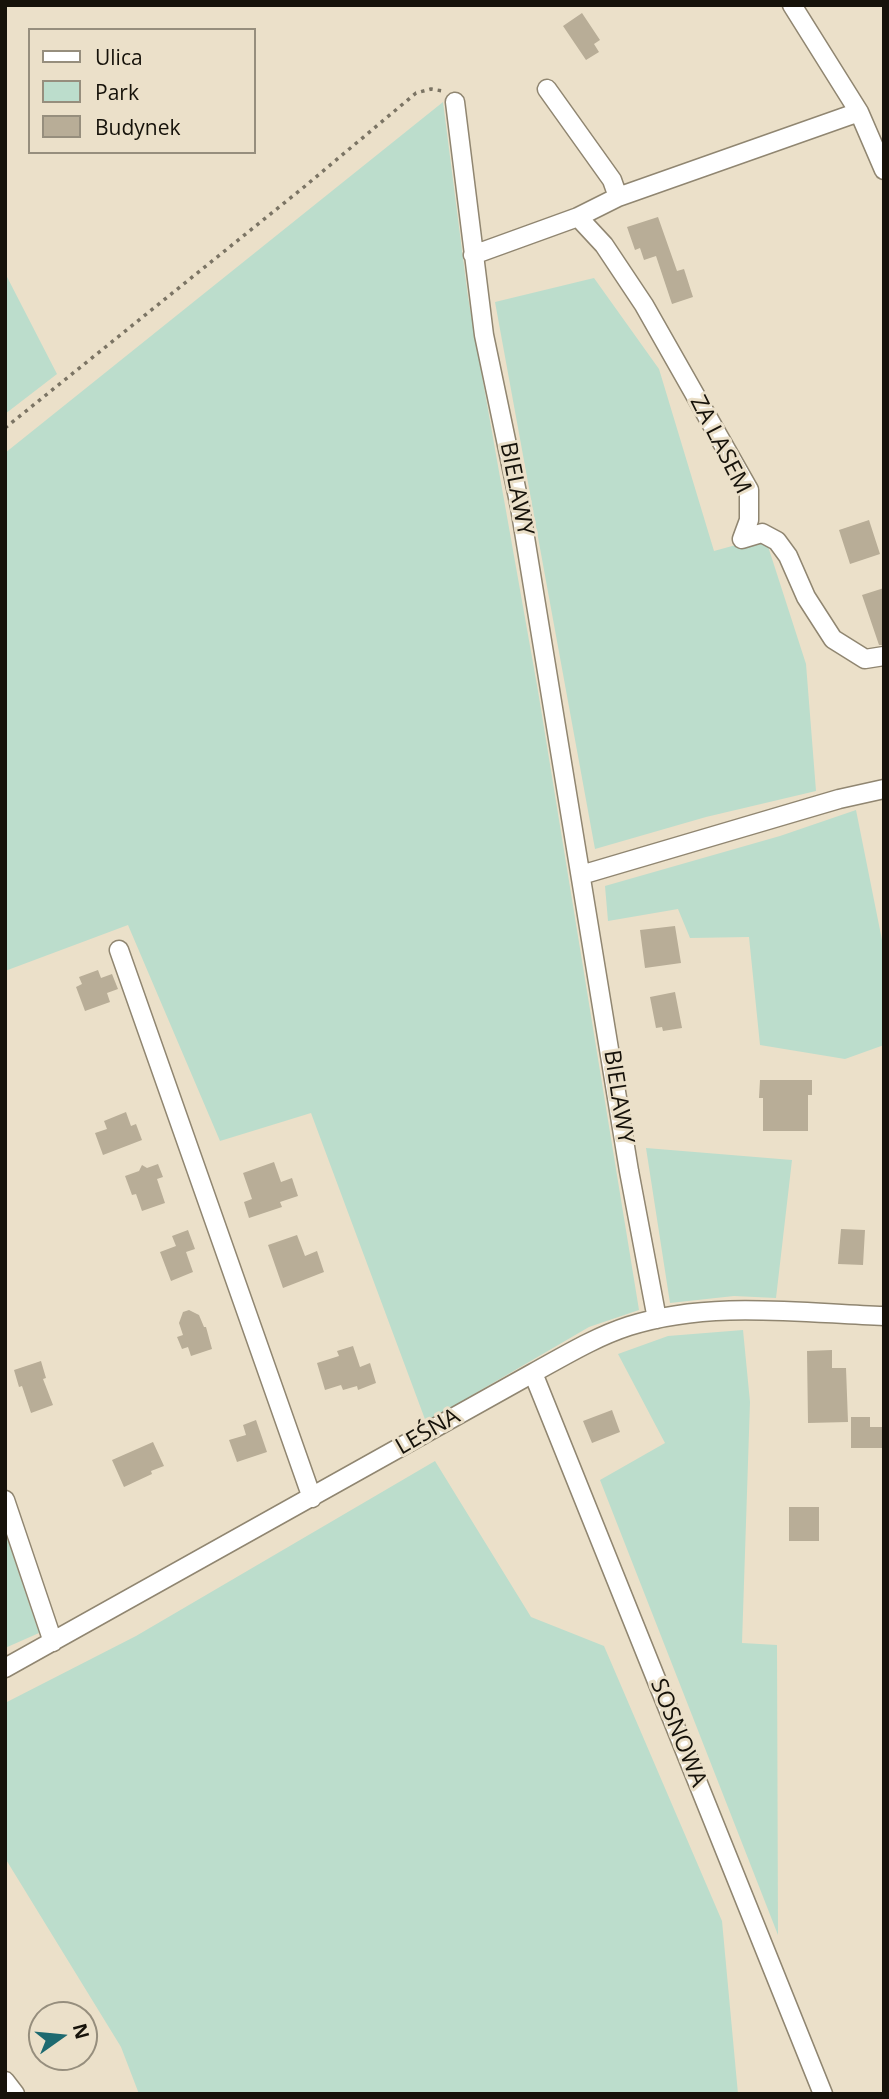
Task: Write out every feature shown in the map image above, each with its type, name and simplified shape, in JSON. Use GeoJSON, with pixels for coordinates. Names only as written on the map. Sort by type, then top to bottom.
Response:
{"type":"FeatureCollection","features":[{"type":"Feature","properties":{"kind":"street"},"geometry":{"type":"LineString","coordinates":[[792,5],[859,112],[884,170]]}},
{"type":"Feature","properties":{"kind":"street"},"geometry":{"type":"LineString","coordinates":[[548,89],[612,180],[618,197]]}},
{"type":"Feature","properties":{"kind":"street","name":"BIELAWY"},"geometry":{"type":"LineString","coordinates":[[455,102],[484,335],[520,506],[629,1171],[657,1319]]}},
{"type":"Feature","properties":{"kind":"street"},"geometry":{"type":"LineString","coordinates":[[473,255],[578,217],[618,197],[859,112]]}},
{"type":"Feature","properties":{"kind":"street","name":"ZA LASEM"},"geometry":{"type":"LineString","coordinates":[[578,217],[604,245],[644,305],[749,491],[749,520],[742,539],[762,533],[777,541],[788,556],[806,597],[833,639],[865,659],[884,656]]}},
{"type":"Feature","properties":{"kind":"street"},"geometry":{"type":"LineString","coordinates":[[581,875],[850,796],[884,789]]}},
{"type":"Feature","properties":{"kind":"street"},"geometry":{"type":"LineString","coordinates":[[120,950],[312,1497]]}},
{"type":"Feature","properties":{"kind":"street","name":"LEŚNA"},"geometry":{"type":"LineString","coordinates":[[5,1668],[533,1373],[607,1335],[657,1319],[689,1313],[725,1311],[884,1316]]}},
{"type":"Feature","properties":{"kind":"street","name":"SOSNOWA"},"geometry":{"type":"LineString","coordinates":[[533,1373],[822,2094]]}},
{"type":"Feature","properties":{"kind":"street"},"geometry":{"type":"LineString","coordinates":[[5,1500],[52,1643]]}},
{"type":"Feature","properties":{"kind":"street"},"geometry":{"type":"LineString","coordinates":[[5,2081],[15,2094]]}},
{"type":"Feature","properties":{"kind":"path"},"geometry":{"type":"LineString","coordinates":[[5,428],[304,187],[416,93],[431,89],[446,92],[455,102]]}},
{"type":"Feature","properties":{"kind":"green space"},"geometry":{"type":"Polygon","coordinates":[[[443,102],[468,297],[538,691],[639,1310],[589,1327],[426,1422],[311,1113],[220,1141],[128,925],[5,971],[5,453],[443,102]]]}},
{"type":"Feature","properties":{"kind":"green space"},"geometry":{"type":"Polygon","coordinates":[[[5,273],[57,374],[5,414],[5,273]]]}},
{"type":"Feature","properties":{"kind":"green space"},"geometry":{"type":"Polygon","coordinates":[[[594,278],[659,369],[714,551],[765,537],[806,664],[816,791],[706,817],[595,849],[495,302],[594,278]]]}},
{"type":"Feature","properties":{"kind":"green space"},"geometry":{"type":"Polygon","coordinates":[[[856,810],[884,950],[884,1045],[845,1059],[760,1045],[749,937],[690,938],[678,909],[608,921],[605,886],[780,836],[856,810]]]}},
{"type":"Feature","properties":{"kind":"green space"},"geometry":{"type":"Polygon","coordinates":[[[646,1148],[792,1160],[776,1298],[734,1296],[670,1303],[646,1148]]]}},
{"type":"Feature","properties":{"kind":"green space"},"geometry":{"type":"Polygon","coordinates":[[[743,1330],[750,1402],[742,1643],[777,1645],[778,1935],[600,1480],[665,1443],[618,1354],[668,1336],[743,1330]]]}},
{"type":"Feature","properties":{"kind":"green space"},"geometry":{"type":"Polygon","coordinates":[[[435,1461],[531,1617],[604,1646],[722,1921],[738,2094],[139,2094],[121,2047],[98,2010],[98,2001],[93,2001],[5,1858],[5,1703],[136,1636],[435,1461]]]}},
{"type":"Feature","properties":{"kind":"green space"},"geometry":{"type":"Polygon","coordinates":[[[5,1532],[39,1633],[5,1648],[5,1532]]]}},
{"type":"Feature","properties":{"kind":"building"},"geometry":{"type":"Polygon","coordinates":[[[582,13],[600,40],[594,44],[599,52],[586,60],[563,26],[582,13]]]}},
{"type":"Feature","properties":{"kind":"building"},"geometry":{"type":"Polygon","coordinates":[[[658,217],[677,271],[684,269],[693,297],[672,304],[656,256],[644,260],[640,248],[635,250],[627,227],[658,217]]]}},
{"type":"Feature","properties":{"kind":"building"},"geometry":{"type":"Polygon","coordinates":[[[869,520],[880,554],[850,564],[839,530],[869,520]]]}},
{"type":"Feature","properties":{"kind":"building"},"geometry":{"type":"Polygon","coordinates":[[[884,588],[884,645],[879,645],[862,595],[884,588]]]}},
{"type":"Feature","properties":{"kind":"building"},"geometry":{"type":"Polygon","coordinates":[[[675,926],[681,963],[645,968],[640,930],[675,926]]]}},
{"type":"Feature","properties":{"kind":"building"},"geometry":{"type":"Polygon","coordinates":[[[98,970],[101,978],[112,974],[118,989],[107,993],[110,1002],[85,1011],[76,987],[82,984],[79,977],[98,970]]]}},
{"type":"Feature","properties":{"kind":"building"},"geometry":{"type":"Polygon","coordinates":[[[675,992],[682,1028],[663,1031],[662,1027],[656,1028],[650,997],[675,992]]]}},
{"type":"Feature","properties":{"kind":"building"},"geometry":{"type":"Polygon","coordinates":[[[760,1080],[812,1080],[812,1095],[808,1095],[808,1131],[763,1131],[760,1080]]]}},
{"type":"Feature","properties":{"kind":"building"},"geometry":{"type":"Polygon","coordinates":[[[126,1112],[131,1126],[136,1124],[142,1140],[103,1155],[95,1133],[107,1129],[104,1121],[126,1112]]]}},
{"type":"Feature","properties":{"kind":"building"},"geometry":{"type":"Polygon","coordinates":[[[274,1162],[281,1182],[292,1178],[298,1196],[280,1202],[282,1207],[249,1218],[244,1202],[252,1199],[243,1173],[274,1162]]]}},
{"type":"Feature","properties":{"kind":"building"},"geometry":{"type":"Polygon","coordinates":[[[158,1164],[163,1177],[157,1179],[165,1203],[142,1211],[125,1176],[139,1171],[142,1165],[147,1168],[158,1164]]]}},
{"type":"Feature","properties":{"kind":"building"},"geometry":{"type":"Polygon","coordinates":[[[841,1229],[865,1230],[863,1265],[838,1264],[841,1229]]]}},
{"type":"Feature","properties":{"kind":"building"},"geometry":{"type":"Polygon","coordinates":[[[188,1230],[195,1249],[186,1252],[193,1272],[171,1281],[160,1252],[176,1246],[172,1236],[188,1230]]]}},
{"type":"Feature","properties":{"kind":"building"},"geometry":{"type":"Polygon","coordinates":[[[297,1235],[305,1256],[317,1251],[324,1272],[283,1288],[268,1245],[297,1235]]]}},
{"type":"Feature","properties":{"kind":"building"},"geometry":{"type":"Polygon","coordinates":[[[189,1310],[199,1315],[206,1327],[212,1349],[191,1356],[188,1347],[182,1349],[177,1337],[183,1335],[179,1323],[183,1312],[189,1310]]]}},
{"type":"Feature","properties":{"kind":"building"},"geometry":{"type":"Polygon","coordinates":[[[353,1346],[360,1367],[370,1363],[376,1383],[358,1390],[357,1386],[343,1390],[341,1385],[325,1390],[317,1363],[339,1356],[337,1351],[353,1346]]]}},
{"type":"Feature","properties":{"kind":"building"},"geometry":{"type":"Polygon","coordinates":[[[832,1350],[832,1368],[846,1368],[848,1422],[808,1423],[807,1351],[832,1350]]]}},
{"type":"Feature","properties":{"kind":"building"},"geometry":{"type":"Polygon","coordinates":[[[41,1361],[46,1378],[43,1379],[53,1405],[31,1413],[14,1370],[41,1361]]]}},
{"type":"Feature","properties":{"kind":"building"},"geometry":{"type":"Polygon","coordinates":[[[612,1410],[620,1432],[592,1443],[583,1421],[612,1410]]]}},
{"type":"Feature","properties":{"kind":"building"},"geometry":{"type":"Polygon","coordinates":[[[851,1417],[870,1417],[870,1427],[884,1427],[884,1448],[851,1448],[851,1417]]]}},
{"type":"Feature","properties":{"kind":"building"},"geometry":{"type":"Polygon","coordinates":[[[256,1420],[267,1452],[237,1462],[229,1440],[246,1435],[243,1425],[256,1420]]]}},
{"type":"Feature","properties":{"kind":"building"},"geometry":{"type":"Polygon","coordinates":[[[153,1442],[164,1466],[124,1487],[112,1460],[153,1442]]]}},
{"type":"Feature","properties":{"kind":"building"},"geometry":{"type":"Polygon","coordinates":[[[789,1507],[819,1507],[819,1541],[789,1541],[789,1507]]]}}]}
